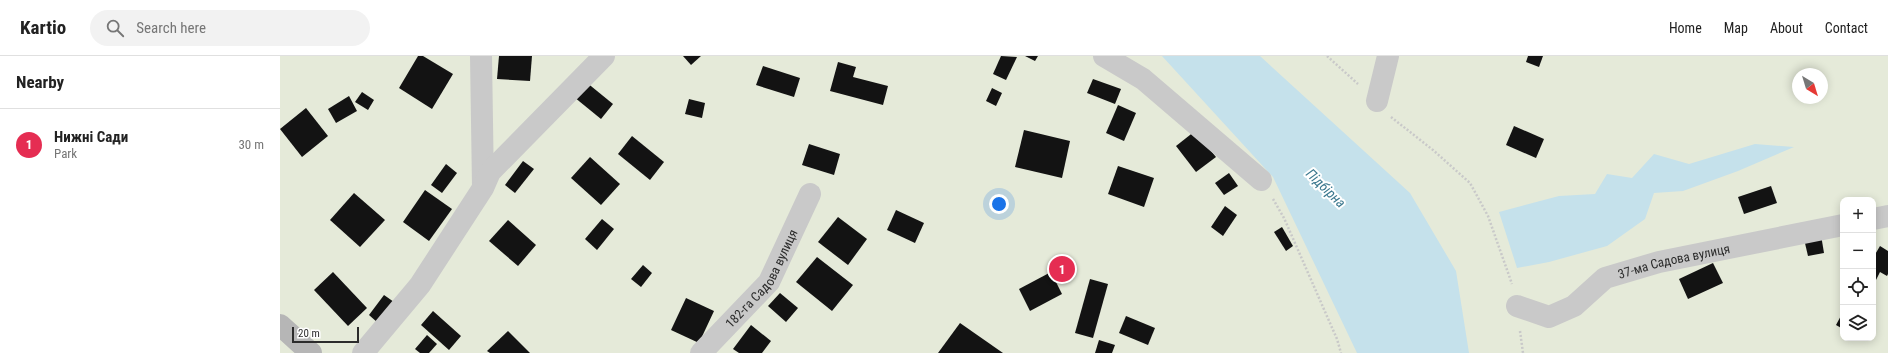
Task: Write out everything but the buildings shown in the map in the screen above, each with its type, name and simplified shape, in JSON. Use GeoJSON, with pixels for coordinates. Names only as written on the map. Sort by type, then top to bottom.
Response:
{"type":"FeatureCollection","features":[{"type":"Feature","properties":{"kind":"street"},"geometry":{"type":"LineString","coordinates":[[481,56],[483,188]]}},
{"type":"Feature","properties":{"kind":"street"},"geometry":{"type":"LineString","coordinates":[[363,353],[420,285],[483,188],[490,172],[604,56]]}},
{"type":"Feature","properties":{"kind":"street"},"geometry":{"type":"LineString","coordinates":[[1104,56],[1143,79],[1261,180]]}},
{"type":"Feature","properties":{"kind":"street"},"geometry":{"type":"LineString","coordinates":[[1377,101],[1388,56]]}},
{"type":"Feature","properties":{"kind":"street","name":"182-га Садова вулиця"},"geometry":{"type":"LineString","coordinates":[[701,353],[769,282],[810,194]]}},
{"type":"Feature","properties":{"kind":"street"},"geometry":{"type":"LineString","coordinates":[[1876,218],[1888,216]]}},
{"type":"Feature","properties":{"kind":"street","name":"37-ма Садова вулиця"},"geometry":{"type":"LineString","coordinates":[[1517,306],[1550,317],[1574,306],[1605,278],[1659,262],[1840,226]]}},
{"type":"Feature","properties":{"kind":"street"},"geometry":{"type":"LineString","coordinates":[[280,325],[311,353]]}},
{"type":"Feature","properties":{"kind":"path"},"geometry":{"type":"LineString","coordinates":[[1327,56],[1377,101],[1394,120],[1433,150],[1470,183],[1488,216],[1510,278],[1517,306]]}},
{"type":"Feature","properties":{"kind":"path"},"geometry":{"type":"LineString","coordinates":[[1261,180],[1284,218],[1337,339],[1341,353]]}},
{"type":"Feature","properties":{"kind":"green space"},"geometry":{"type":"Polygon","coordinates":[[[280,56],[1888,56],[1888,353],[280,353],[280,56]]]}},
{"type":"Feature","properties":{"kind":"water","name":"Підбірна"},"geometry":{"type":"Polygon","coordinates":[[[1162,56],[1260,56],[1410,193],[1456,271],[1469,353],[1357,353],[1273,177],[1162,56]]]}},
{"type":"Feature","properties":{"kind":"water"},"geometry":{"type":"Polygon","coordinates":[[[1755,144],[1794,147],[1738,171],[1683,191],[1654,193],[1645,219],[1607,246],[1549,262],[1517,268],[1499,212],[1559,196],[1595,194],[1607,174],[1632,178],[1654,154],[1689,164],[1755,144]]]}},
{"type":"Feature","properties":{"kind":"place","name":"Нижні Сади"},"geometry":{"type":"Point","coordinates":[1062,269]}}]}
